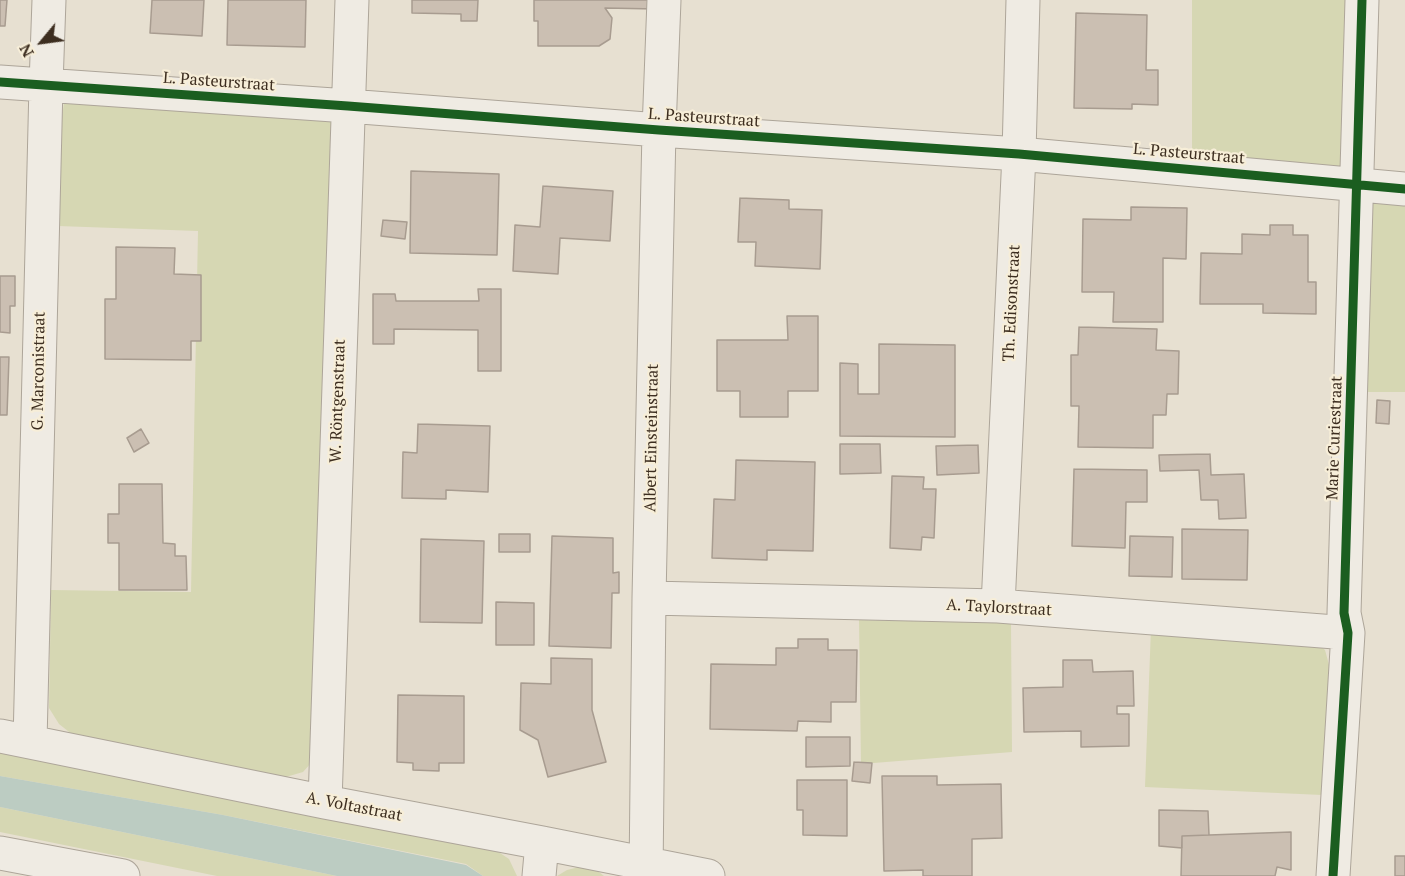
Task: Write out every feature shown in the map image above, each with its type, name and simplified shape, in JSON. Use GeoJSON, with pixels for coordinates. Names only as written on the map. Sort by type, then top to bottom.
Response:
{"type":"FeatureCollection","features":[{"type":"Feature","properties":{"kind":"street","name":"G. Marconistraat"},"geometry":{"type":"LineString","coordinates":[[15,739],[49,0]]}},
{"type":"Feature","properties":{"kind":"street","name":"W. Röntgenstraat"},"geometry":{"type":"LineString","coordinates":[[326,802],[352,0]]}},
{"type":"Feature","properties":{"kind":"street","name":"Albert Einsteinstraat"},"geometry":{"type":"LineString","coordinates":[[646,870],[658,130],[664,0]]}},
{"type":"Feature","properties":{"kind":"street","name":"Th. Edisonstraat"},"geometry":{"type":"LineString","coordinates":[[998,606],[1019,154],[1023,0]]}},
{"type":"Feature","properties":{"kind":"street","name":"Marie Curiestraat"},"geometry":{"type":"LineString","coordinates":[[1333,876],[1348,633],[1344,613],[1362,0]]}},
{"type":"Feature","properties":{"kind":"street","name":"L. Pasteurstraat"},"geometry":{"type":"LineString","coordinates":[[0,82],[1019,154],[1405,189]]}},
{"type":"Feature","properties":{"kind":"street","name":"A. Taylorstraat"},"geometry":{"type":"LineString","coordinates":[[649,597],[998,606],[1348,633]]}},
{"type":"Feature","properties":{"kind":"street","name":"A. Voltastraat"},"geometry":{"type":"LineString","coordinates":[[15,739],[542,843],[646,870],[708,876]]}},
{"type":"Feature","properties":{"kind":"street"},"geometry":{"type":"LineString","coordinates":[[539,876],[542,843]]}},
{"type":"Feature","properties":{"kind":"street"},"geometry":{"type":"LineString","coordinates":[[0,853],[123,876]]}},
{"type":"Feature","properties":{"kind":"green space"},"geometry":{"type":"Polygon","coordinates":[[[1192,0],[1348,0],[1340,173],[1192,153],[1192,0]]]}},
{"type":"Feature","properties":{"kind":"green space"},"geometry":{"type":"Polygon","coordinates":[[[64,103],[319,114],[332,123],[312,762],[303,772],[279,779],[73,735],[59,724],[49,708],[51,590],[191,592],[198,231],[58,226],[64,103]]]}},
{"type":"Feature","properties":{"kind":"green space"},"geometry":{"type":"Polygon","coordinates":[[[1405,198],[1405,392],[1358,392],[1362,201],[1405,198]]]}},
{"type":"Feature","properties":{"kind":"green space"},"geometry":{"type":"Polygon","coordinates":[[[859,620],[1011,623],[1012,752],[861,764],[859,620]]]}},
{"type":"Feature","properties":{"kind":"green space"},"geometry":{"type":"Polygon","coordinates":[[[1151,628],[1306,635],[1325,650],[1331,672],[1322,795],[1145,787],[1151,628]]]}},
{"type":"Feature","properties":{"kind":"green space"},"geometry":{"type":"Polygon","coordinates":[[[0,746],[494,849],[509,859],[517,876],[483,876],[466,864],[223,815],[0,776],[0,746]]]}},
{"type":"Feature","properties":{"kind":"green space"},"geometry":{"type":"Polygon","coordinates":[[[0,807],[337,876],[217,876],[0,832],[0,807]]]}},
{"type":"Feature","properties":{"kind":"green space"},"geometry":{"type":"Polygon","coordinates":[[[579,867],[595,869],[604,876],[557,876],[579,867]]]}},
{"type":"Feature","properties":{"kind":"shaded area"},"geometry":{"type":"Polygon","coordinates":[[[0,776],[223,815],[466,865],[483,876],[337,876],[0,807],[0,776]]]}},
{"type":"Feature","properties":{"kind":"building"},"geometry":{"type":"Polygon","coordinates":[[[0,0],[7,0],[5,26],[0,26],[0,0]]]}},
{"type":"Feature","properties":{"kind":"building"},"geometry":{"type":"Polygon","coordinates":[[[152,0],[204,0],[202,36],[150,33],[152,0]]]}},
{"type":"Feature","properties":{"kind":"building"},"geometry":{"type":"Polygon","coordinates":[[[228,0],[306,0],[305,47],[227,45],[228,0]]]}},
{"type":"Feature","properties":{"kind":"building"},"geometry":{"type":"Polygon","coordinates":[[[412,0],[478,0],[477,21],[461,21],[461,14],[412,13],[412,0]]]}},
{"type":"Feature","properties":{"kind":"building"},"geometry":{"type":"Polygon","coordinates":[[[534,0],[656,0],[656,9],[605,8],[612,18],[610,39],[599,46],[538,46],[538,21],[534,21],[534,0]]]}},
{"type":"Feature","properties":{"kind":"building"},"geometry":{"type":"Polygon","coordinates":[[[1076,13],[1147,15],[1146,70],[1158,70],[1158,105],[1132,104],[1132,109],[1074,108],[1076,13]]]}},
{"type":"Feature","properties":{"kind":"building"},"geometry":{"type":"Polygon","coordinates":[[[411,171],[499,174],[497,255],[410,253],[411,171]]]}},
{"type":"Feature","properties":{"kind":"building"},"geometry":{"type":"Polygon","coordinates":[[[543,186],[613,191],[610,241],[560,238],[558,274],[513,271],[515,225],[540,227],[543,186]]]}},
{"type":"Feature","properties":{"kind":"building"},"geometry":{"type":"Polygon","coordinates":[[[740,198],[789,200],[789,209],[822,210],[820,269],[755,266],[756,242],[738,242],[740,198]]]}},
{"type":"Feature","properties":{"kind":"building"},"geometry":{"type":"Polygon","coordinates":[[[1131,207],[1187,208],[1186,259],[1163,258],[1163,322],[1113,322],[1114,292],[1082,292],[1083,219],[1131,220],[1131,207]]]}},
{"type":"Feature","properties":{"kind":"building"},"geometry":{"type":"Polygon","coordinates":[[[383,220],[407,222],[405,239],[381,236],[383,220]]]}},
{"type":"Feature","properties":{"kind":"building"},"geometry":{"type":"Polygon","coordinates":[[[1270,225],[1293,225],[1293,235],[1308,235],[1308,282],[1316,282],[1316,314],[1263,313],[1263,304],[1200,304],[1201,253],[1242,254],[1242,234],[1270,235],[1270,225]]]}},
{"type":"Feature","properties":{"kind":"building"},"geometry":{"type":"Polygon","coordinates":[[[116,247],[175,248],[174,274],[201,275],[201,341],[191,341],[191,360],[105,359],[105,299],[116,299],[116,247]]]}},
{"type":"Feature","properties":{"kind":"building"},"geometry":{"type":"Polygon","coordinates":[[[0,276],[15,276],[15,306],[10,306],[10,333],[0,332],[0,276]]]}},
{"type":"Feature","properties":{"kind":"building"},"geometry":{"type":"Polygon","coordinates":[[[478,289],[501,289],[501,371],[478,371],[478,330],[394,329],[394,344],[373,344],[373,294],[395,294],[396,301],[479,301],[478,289]]]}},
{"type":"Feature","properties":{"kind":"building"},"geometry":{"type":"Polygon","coordinates":[[[787,316],[818,316],[818,391],[788,391],[788,417],[740,417],[740,391],[717,391],[717,340],[788,340],[787,316]]]}},
{"type":"Feature","properties":{"kind":"building"},"geometry":{"type":"Polygon","coordinates":[[[1079,327],[1157,329],[1156,350],[1179,351],[1178,394],[1167,394],[1166,415],[1153,415],[1153,448],[1078,447],[1079,406],[1071,406],[1071,355],[1078,355],[1079,327]]]}},
{"type":"Feature","properties":{"kind":"building"},"geometry":{"type":"Polygon","coordinates":[[[879,344],[955,345],[955,437],[840,436],[840,363],[858,364],[858,394],[879,394],[879,344]]]}},
{"type":"Feature","properties":{"kind":"building"},"geometry":{"type":"Polygon","coordinates":[[[0,357],[9,357],[7,415],[0,415],[0,357]]]}},
{"type":"Feature","properties":{"kind":"building"},"geometry":{"type":"Polygon","coordinates":[[[1377,400],[1390,401],[1389,424],[1376,423],[1377,400]]]}},
{"type":"Feature","properties":{"kind":"building"},"geometry":{"type":"Polygon","coordinates":[[[418,424],[490,426],[488,492],[446,490],[446,499],[402,498],[403,452],[417,453],[418,424]]]}},
{"type":"Feature","properties":{"kind":"building"},"geometry":{"type":"Polygon","coordinates":[[[141,429],[149,443],[134,452],[127,438],[141,429]]]}},
{"type":"Feature","properties":{"kind":"building"},"geometry":{"type":"Polygon","coordinates":[[[840,444],[880,444],[881,473],[840,474],[840,444]]]}},
{"type":"Feature","properties":{"kind":"building"},"geometry":{"type":"Polygon","coordinates":[[[978,445],[979,473],[937,475],[936,446],[978,445]]]}},
{"type":"Feature","properties":{"kind":"building"},"geometry":{"type":"Polygon","coordinates":[[[1210,454],[1211,475],[1244,474],[1246,518],[1219,519],[1218,500],[1201,500],[1199,470],[1160,471],[1159,455],[1210,454]]]}},
{"type":"Feature","properties":{"kind":"building"},"geometry":{"type":"Polygon","coordinates":[[[736,460],[815,462],[813,551],[767,550],[767,560],[712,558],[714,499],[735,500],[736,460]]]}},
{"type":"Feature","properties":{"kind":"building"},"geometry":{"type":"Polygon","coordinates":[[[1074,469],[1147,470],[1147,502],[1126,502],[1125,548],[1072,546],[1074,469]]]}},
{"type":"Feature","properties":{"kind":"building"},"geometry":{"type":"Polygon","coordinates":[[[892,476],[924,477],[923,489],[936,489],[934,538],[922,537],[921,550],[890,548],[892,476]]]}},
{"type":"Feature","properties":{"kind":"building"},"geometry":{"type":"Polygon","coordinates":[[[119,484],[162,484],[163,543],[175,544],[175,556],[186,556],[187,590],[119,590],[119,543],[108,543],[108,514],[119,514],[119,484]]]}},
{"type":"Feature","properties":{"kind":"building"},"geometry":{"type":"Polygon","coordinates":[[[1182,529],[1248,530],[1247,580],[1182,579],[1182,529]]]}},
{"type":"Feature","properties":{"kind":"building"},"geometry":{"type":"Polygon","coordinates":[[[499,534],[530,534],[530,552],[499,552],[499,534]]]}},
{"type":"Feature","properties":{"kind":"building"},"geometry":{"type":"Polygon","coordinates":[[[552,536],[613,538],[613,573],[619,572],[619,593],[612,593],[611,648],[549,646],[552,536]]]}},
{"type":"Feature","properties":{"kind":"building"},"geometry":{"type":"Polygon","coordinates":[[[1130,536],[1173,537],[1172,577],[1129,576],[1130,536]]]}},
{"type":"Feature","properties":{"kind":"building"},"geometry":{"type":"Polygon","coordinates":[[[421,539],[484,541],[482,623],[420,622],[421,539]]]}},
{"type":"Feature","properties":{"kind":"building"},"geometry":{"type":"Polygon","coordinates":[[[496,602],[534,603],[534,645],[496,645],[496,602]]]}},
{"type":"Feature","properties":{"kind":"building"},"geometry":{"type":"Polygon","coordinates":[[[798,639],[828,639],[828,650],[857,650],[856,702],[831,702],[831,722],[798,721],[797,731],[710,729],[711,664],[776,665],[776,648],[798,648],[798,639]]]}},
{"type":"Feature","properties":{"kind":"building"},"geometry":{"type":"Polygon","coordinates":[[[551,658],[592,659],[592,710],[606,762],[548,777],[538,740],[520,730],[521,683],[551,684],[551,658]]]}},
{"type":"Feature","properties":{"kind":"building"},"geometry":{"type":"Polygon","coordinates":[[[1063,660],[1092,660],[1093,672],[1133,671],[1134,706],[1117,706],[1117,714],[1129,714],[1129,746],[1081,747],[1081,731],[1024,732],[1023,688],[1063,687],[1063,660]]]}},
{"type":"Feature","properties":{"kind":"building"},"geometry":{"type":"Polygon","coordinates":[[[398,695],[464,696],[464,763],[439,763],[439,771],[413,770],[413,763],[397,762],[398,695]]]}},
{"type":"Feature","properties":{"kind":"building"},"geometry":{"type":"Polygon","coordinates":[[[806,737],[850,737],[850,766],[806,767],[806,737]]]}},
{"type":"Feature","properties":{"kind":"building"},"geometry":{"type":"Polygon","coordinates":[[[854,762],[872,763],[870,783],[852,781],[854,762]]]}},
{"type":"Feature","properties":{"kind":"building"},"geometry":{"type":"Polygon","coordinates":[[[882,776],[937,776],[937,785],[1001,784],[1002,838],[972,839],[972,876],[923,876],[923,870],[884,871],[882,776]]]}},
{"type":"Feature","properties":{"kind":"building"},"geometry":{"type":"Polygon","coordinates":[[[797,780],[847,780],[847,836],[803,835],[803,810],[797,810],[797,780]]]}},
{"type":"Feature","properties":{"kind":"building"},"geometry":{"type":"Polygon","coordinates":[[[1159,810],[1208,811],[1209,835],[1182,836],[1182,848],[1159,846],[1159,810]]]}},
{"type":"Feature","properties":{"kind":"building"},"geometry":{"type":"Polygon","coordinates":[[[1291,832],[1291,870],[1277,867],[1275,876],[1181,876],[1182,836],[1291,832]]]}},
{"type":"Feature","properties":{"kind":"building"},"geometry":{"type":"Polygon","coordinates":[[[1395,856],[1405,856],[1405,876],[1395,876],[1395,856]]]}},
{"type":"Feature","properties":{"kind":"cycle path"},"geometry":{"type":"LineString","coordinates":[[1333,876],[1348,633],[1344,613],[1362,0]]}},
{"type":"Feature","properties":{"kind":"cycle path"},"geometry":{"type":"LineString","coordinates":[[0,82],[1019,154],[1405,189]]}}]}
